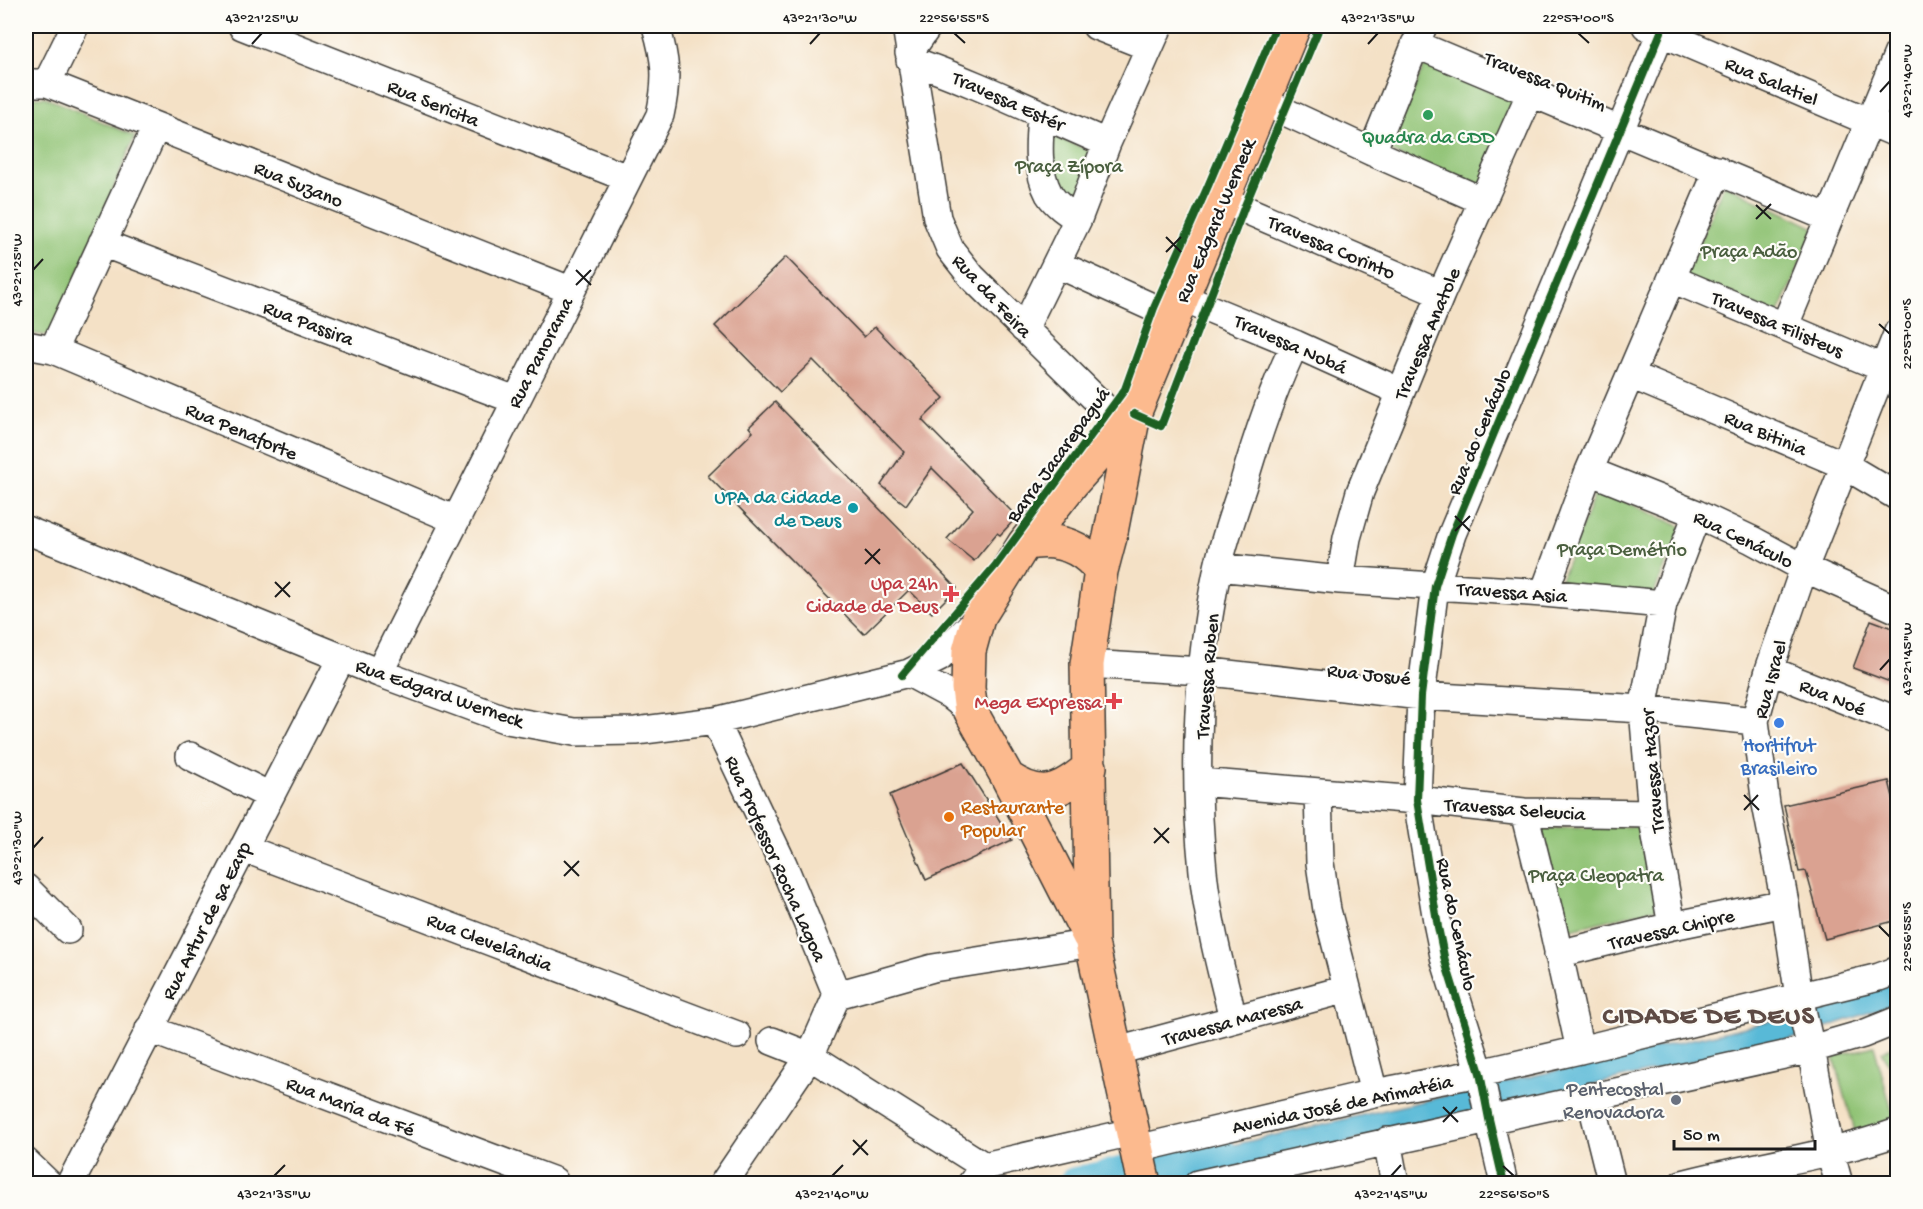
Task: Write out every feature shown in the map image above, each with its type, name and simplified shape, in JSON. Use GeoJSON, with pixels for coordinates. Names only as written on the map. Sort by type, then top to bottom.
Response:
{"type":"FeatureCollection","features":[{"type":"Feature","properties":{"kind":"main road","name":"Rua Edgard Werneck"},"geometry":{"type":"LineString","coordinates":[[1128,420],[1223,200],[1294,26]]}},
{"type":"Feature","properties":{"kind":"main road"},"geometry":{"type":"LineString","coordinates":[[1092,943],[1008,778],[971,712],[968,688],[969,651],[978,618],[1024,544],[1072,483],[1128,420]]}},
{"type":"Feature","properties":{"kind":"main road"},"geometry":{"type":"LineString","coordinates":[[1128,420],[1087,664],[1092,943],[1138,1156]]}},
{"type":"Feature","properties":{"kind":"main road"},"geometry":{"type":"LineString","coordinates":[[1024,544],[1044,541],[1072,546],[1087,555],[1101,571]]}},
{"type":"Feature","properties":{"kind":"main road"},"geometry":{"type":"LineString","coordinates":[[1008,778],[1023,788],[1043,792],[1057,789],[1077,778],[1090,767]]}},
{"type":"Feature","properties":{"kind":"street"},"geometry":{"type":"LineString","coordinates":[[36,83],[75,26]]}},
{"type":"Feature","properties":{"kind":"street","name":"Rua Sericita"},"geometry":{"type":"LineString","coordinates":[[242,26],[627,178]]}},
{"type":"Feature","properties":{"kind":"street","name":"Rua Panorama"},"geometry":{"type":"LineString","coordinates":[[379,673],[660,115],[666,88],[664,54],[656,26]]}},
{"type":"Feature","properties":{"kind":"street","name":"Rua da Feira"},"geometry":{"type":"LineString","coordinates":[[906,26],[937,218],[950,249],[972,277],[1024,329],[1128,420]]}},
{"type":"Feature","properties":{"kind":"street"},"geometry":{"type":"LineString","coordinates":[[910,57],[928,26]]}},
{"type":"Feature","properties":{"kind":"street"},"geometry":{"type":"LineString","coordinates":[[1024,329],[1078,219],[1107,143],[1154,36],[1096,26]]}},
{"type":"Feature","properties":{"kind":"street","name":"Rua Salatiel"},"geometry":{"type":"LineString","coordinates":[[1654,29],[1898,134]]}},
{"type":"Feature","properties":{"kind":"street","name":"Rua do Cenáculo"},"geometry":{"type":"LineString","coordinates":[[1504,1184],[1480,1077],[1440,939],[1417,800],[1421,696],[1435,586],[1452,534],[1622,129],[1654,29]]}},
{"type":"Feature","properties":{"kind":"street"},"geometry":{"type":"LineString","coordinates":[[1372,152],[1419,35]]}},
{"type":"Feature","properties":{"kind":"street","name":"Travessa Quitim"},"geometry":{"type":"LineString","coordinates":[[1419,35],[1531,92],[1829,218]]}},
{"type":"Feature","properties":{"kind":"street"},"geometry":{"type":"LineString","coordinates":[[1785,325],[1898,53]]}},
{"type":"Feature","properties":{"kind":"street","name":"Travessa Estér"},"geometry":{"type":"LineString","coordinates":[[910,57],[1107,143]]}},
{"type":"Feature","properties":{"kind":"street","name":"Rua Suzano"},"geometry":{"type":"LineString","coordinates":[[36,83],[156,127],[570,290]]}},
{"type":"Feature","properties":{"kind":"street","name":"Travessa Anatole"},"geometry":{"type":"LineString","coordinates":[[1340,580],[1347,538],[1360,492],[1441,294],[1531,92]]}},
{"type":"Feature","properties":{"kind":"street"},"geometry":{"type":"LineString","coordinates":[[1264,102],[1483,201]]}},
{"type":"Feature","properties":{"kind":"street"},"geometry":{"type":"LineString","coordinates":[[1041,115],[1038,152],[1049,194],[1060,208],[1078,219]]}},
{"type":"Feature","properties":{"kind":"street"},"geometry":{"type":"LineString","coordinates":[[53,350],[156,127]]}},
{"type":"Feature","properties":{"kind":"street"},"geometry":{"type":"LineString","coordinates":[[1544,593],[1589,471],[1718,170]]}},
{"type":"Feature","properties":{"kind":"street","name":"Travessa Corinto"},"geometry":{"type":"LineString","coordinates":[[1223,200],[1441,294]]}},
{"type":"Feature","properties":{"kind":"street","name":"Rua Passira"},"geometry":{"type":"LineString","coordinates":[[102,243],[515,400]]}},
{"type":"Feature","properties":{"kind":"street","name":"Travessa Nobá"},"geometry":{"type":"LineString","coordinates":[[1057,264],[1154,308],[1177,306],[1295,344],[1401,392]]}},
{"type":"Feature","properties":{"kind":"street","name":"Travessa Filisteus"},"geometry":{"type":"LineString","coordinates":[[1672,279],[1883,368]]}},
{"type":"Feature","properties":{"kind":"street","name":"Rua Israel"},"geometry":{"type":"LineString","coordinates":[[1839,1184],[1830,1151],[1800,1000],[1766,804],[1755,721],[1769,670],[1804,568],[1898,332]]}},
{"type":"Feature","properties":{"kind":"street","name":"Travessa Ruben"},"geometry":{"type":"LineString","coordinates":[[1233,1018],[1214,938],[1203,872],[1198,782],[1202,671],[1218,567],[1276,383],[1295,344]]}},
{"type":"Feature","properties":{"kind":"street","name":"Rua Penaforte"},"geometry":{"type":"LineString","coordinates":[[26,345],[53,350],[456,520]]}},
{"type":"Feature","properties":{"kind":"street","name":"Rua Bitinia"},"geometry":{"type":"LineString","coordinates":[[1631,375],[1844,465],[1898,497]]}},
{"type":"Feature","properties":{"kind":"street","name":"Rua Cenáculo"},"geometry":{"type":"LineString","coordinates":[[1589,471],[1697,514],[1804,568],[1898,610]]}},
{"type":"Feature","properties":{"kind":"street","name":"Travessa Hazor"},"geometry":{"type":"LineString","coordinates":[[1672,926],[1652,814],[1643,709],[1663,604],[1697,514]]}},
{"type":"Feature","properties":{"kind":"street","name":"Rua Edgard Werneck"},"geometry":{"type":"LineString","coordinates":[[26,530],[379,673],[507,720],[574,732],[636,731],[716,721],[909,673],[939,658],[978,618]]}},
{"type":"Feature","properties":{"kind":"street","name":"Travessa Asia"},"geometry":{"type":"LineString","coordinates":[[1218,567],[1340,580],[1544,593],[1663,604]]}},
{"type":"Feature","properties":{"kind":"street","name":"Rua Artur de sa Earp"},"geometry":{"type":"LineString","coordinates":[[70,1184],[342,657]]}},
{"type":"Feature","properties":{"kind":"street","name":"Rua Josué"},"geometry":{"type":"LineString","coordinates":[[1087,664],[1202,671],[1421,696],[1643,709],[1755,721]]}},
{"type":"Feature","properties":{"kind":"street","name":"Rua Noé"},"geometry":{"type":"LineString","coordinates":[[1769,670],[1898,722]]}},
{"type":"Feature","properties":{"kind":"street"},"geometry":{"type":"LineString","coordinates":[[909,673],[950,695],[971,712]]}},
{"type":"Feature","properties":{"kind":"street","name":"Rua Professor Rocha Lagoa"},"geometry":{"type":"LineString","coordinates":[[716,721],[783,864],[837,995]]}},
{"type":"Feature","properties":{"kind":"street"},"geometry":{"type":"LineString","coordinates":[[190,756],[270,796]]}},
{"type":"Feature","properties":{"kind":"street","name":"Travessa Seleucia"},"geometry":{"type":"LineString","coordinates":[[1198,782],[1417,800],[1524,812],[1652,814]]}},
{"type":"Feature","properties":{"kind":"street"},"geometry":{"type":"LineString","coordinates":[[1318,792],[1320,863],[1327,910],[1374,1093]]}},
{"type":"Feature","properties":{"kind":"street"},"geometry":{"type":"LineString","coordinates":[[1524,812],[1580,1050]]}},
{"type":"Feature","properties":{"kind":"street","name":"Rua Clevelândia"},"geometry":{"type":"LineString","coordinates":[[243,848],[737,1035]]}},
{"type":"Feature","properties":{"kind":"street"},"geometry":{"type":"LineString","coordinates":[[26,888],[68,930]]}},
{"type":"Feature","properties":{"kind":"street","name":"Travessa Chipre"},"geometry":{"type":"LineString","coordinates":[[1558,954],[1672,926],[1785,903]]}},
{"type":"Feature","properties":{"kind":"street"},"geometry":{"type":"LineString","coordinates":[[723,1184],[810,1056],[837,995],[933,968],[1092,943]]}},
{"type":"Feature","properties":{"kind":"street","name":"Avenida José de Arimatéia"},"geometry":{"type":"LineString","coordinates":[[977,1175],[1138,1156],[1374,1093],[1480,1077],[1580,1050],[1800,1000],[1898,970]]}},
{"type":"Feature","properties":{"kind":"street","name":"Travessa Maressa"},"geometry":{"type":"LineString","coordinates":[[1117,1051],[1347,989]]}},
{"type":"Feature","properties":{"kind":"street"},"geometry":{"type":"LineString","coordinates":[[1198,1184],[1387,1141],[1488,1115],[1590,1096],[1863,1034],[1898,1020]]}},
{"type":"Feature","properties":{"kind":"street","name":"Rua Maria da Fé"},"geometry":{"type":"LineString","coordinates":[[149,1029],[554,1181]]}},
{"type":"Feature","properties":{"kind":"street"},"geometry":{"type":"LineString","coordinates":[[772,1041],[810,1056],[977,1175]]}},
{"type":"Feature","properties":{"kind":"street"},"geometry":{"type":"LineString","coordinates":[[1590,1096],[1612,1184]]}},
{"type":"Feature","properties":{"kind":"street"},"geometry":{"type":"LineString","coordinates":[[1682,1184],[1729,1178],[1898,1132]]}},
{"type":"Feature","properties":{"kind":"street"},"geometry":{"type":"LineString","coordinates":[[1387,1141],[1395,1184]]}},
{"type":"Feature","properties":{"kind":"street"},"geometry":{"type":"LineString","coordinates":[[26,1162],[49,1184]]}},
{"type":"Feature","properties":{"kind":"green space"},"geometry":{"type":"Polygon","coordinates":[[[1425,64],[1520,103],[1478,193],[1388,150],[1425,64]]]}},
{"type":"Feature","properties":{"kind":"green space"},"geometry":{"type":"Polygon","coordinates":[[[26,97],[45,97],[135,136],[52,336],[26,333],[26,97]]]}},
{"type":"Feature","properties":{"kind":"green space","name":"Praça Zípora"},"geometry":{"type":"Polygon","coordinates":[[[1045,133],[1096,153],[1073,207],[1060,196],[1045,133]]]}},
{"type":"Feature","properties":{"kind":"green space","name":"Praça Adão"},"geometry":{"type":"Polygon","coordinates":[[[1724,184],[1815,228],[1778,315],[1684,278],[1724,184]]]}},
{"type":"Feature","properties":{"kind":"green space","name":"Praça Demétrio"},"geometry":{"type":"Polygon","coordinates":[[[1597,489],[1682,527],[1653,595],[1558,586],[1597,489]]]}},
{"type":"Feature","properties":{"kind":"green space","name":"Praça Cleopatra"},"geometry":{"type":"Polygon","coordinates":[[[1647,826],[1662,907],[1559,932],[1540,829],[1647,826]]]}},
{"type":"Feature","properties":{"kind":"green space"},"geometry":{"type":"Polygon","coordinates":[[[1897,1043],[1897,1081],[1882,1052],[1897,1043]]]}},
{"type":"Feature","properties":{"kind":"green space"},"geometry":{"type":"Polygon","coordinates":[[[1874,1046],[1896,1125],[1856,1135],[1834,1057],[1874,1046]]]}},
{"type":"Feature","properties":{"kind":"water"},"geometry":{"type":"Polygon","coordinates":[[[1897,983],[1897,1003],[1798,1037],[1177,1182],[1172,1159],[1793,1016],[1897,983]]]}},
{"type":"Feature","properties":{"kind":"building"},"geometry":{"type":"Polygon","coordinates":[[[786,257],[864,337],[875,327],[944,398],[922,420],[1017,517],[1000,535],[997,533],[974,561],[947,539],[973,509],[932,468],[906,505],[881,485],[904,452],[813,360],[780,392],[715,326],[786,257]]]}},
{"type":"Feature","properties":{"kind":"building"},"geometry":{"type":"Polygon","coordinates":[[[775,402],[957,588],[932,613],[909,590],[864,634],[708,476],[753,432],[749,427],[775,402]]]}},
{"type":"Feature","properties":{"kind":"building"},"geometry":{"type":"Polygon","coordinates":[[[1871,620],[1898,630],[1898,685],[1853,668],[1871,620]]]}},
{"type":"Feature","properties":{"kind":"building","name":"Restaurante Popular"},"geometry":{"type":"Polygon","coordinates":[[[963,763],[1012,840],[926,880],[890,795],[963,763]]]}},
{"type":"Feature","properties":{"kind":"building"},"geometry":{"type":"Polygon","coordinates":[[[1889,781],[1898,817],[1898,920],[1825,939],[1806,871],[1799,872],[1784,805],[1889,781]]]}},
{"type":"Feature","properties":{"kind":"waterway"},"geometry":{"type":"LineString","coordinates":[[1075,1184],[1219,1152]]}},
{"type":"Feature","properties":{"kind":"cycle path","name":"Barra Jacarepaguá"},"geometry":{"type":"LineString","coordinates":[[902,675],[995,566],[1125,389],[1154,308],[1276,26]]}},
{"type":"Feature","properties":{"kind":"cycle path"},"geometry":{"type":"LineString","coordinates":[[1134,414],[1161,426],[1244,208],[1320,26]]}},
{"type":"Feature","properties":{"kind":"cycle path"},"geometry":{"type":"LineString","coordinates":[[1504,1184],[1480,1073],[1445,961],[1417,800],[1421,696],[1435,586],[1452,534],[1661,32]]}},
{"type":"Feature","properties":{"kind":"place","name":"Quadra da CDD"},"geometry":{"type":"Point","coordinates":[1428,115]}},
{"type":"Feature","properties":{"kind":"place","name":"UPA da Cidade de Deus"},"geometry":{"type":"Point","coordinates":[853,508]}},
{"type":"Feature","properties":{"kind":"place","name":"Upa 24h Cidade de Deus"},"geometry":{"type":"Point","coordinates":[951,594]}},
{"type":"Feature","properties":{"kind":"place","name":"Mega Expressa"},"geometry":{"type":"Point","coordinates":[1114,701]}},
{"type":"Feature","properties":{"kind":"place","name":"Hortifrut Brasileiro"},"geometry":{"type":"Point","coordinates":[1779,723]}},
{"type":"Feature","properties":{"kind":"place","name":"Restaurante Popular"},"geometry":{"type":"Point","coordinates":[949,817]}},
{"type":"Feature","properties":{"kind":"place","name":"Pentecostal Renovadora"},"geometry":{"type":"Point","coordinates":[1676,1100]}},
{"type":"Feature","properties":{"kind":"district","name":"CIDADE DE DEUS"},"geometry":{"type":"Point","coordinates":[1709,1014]}}]}
